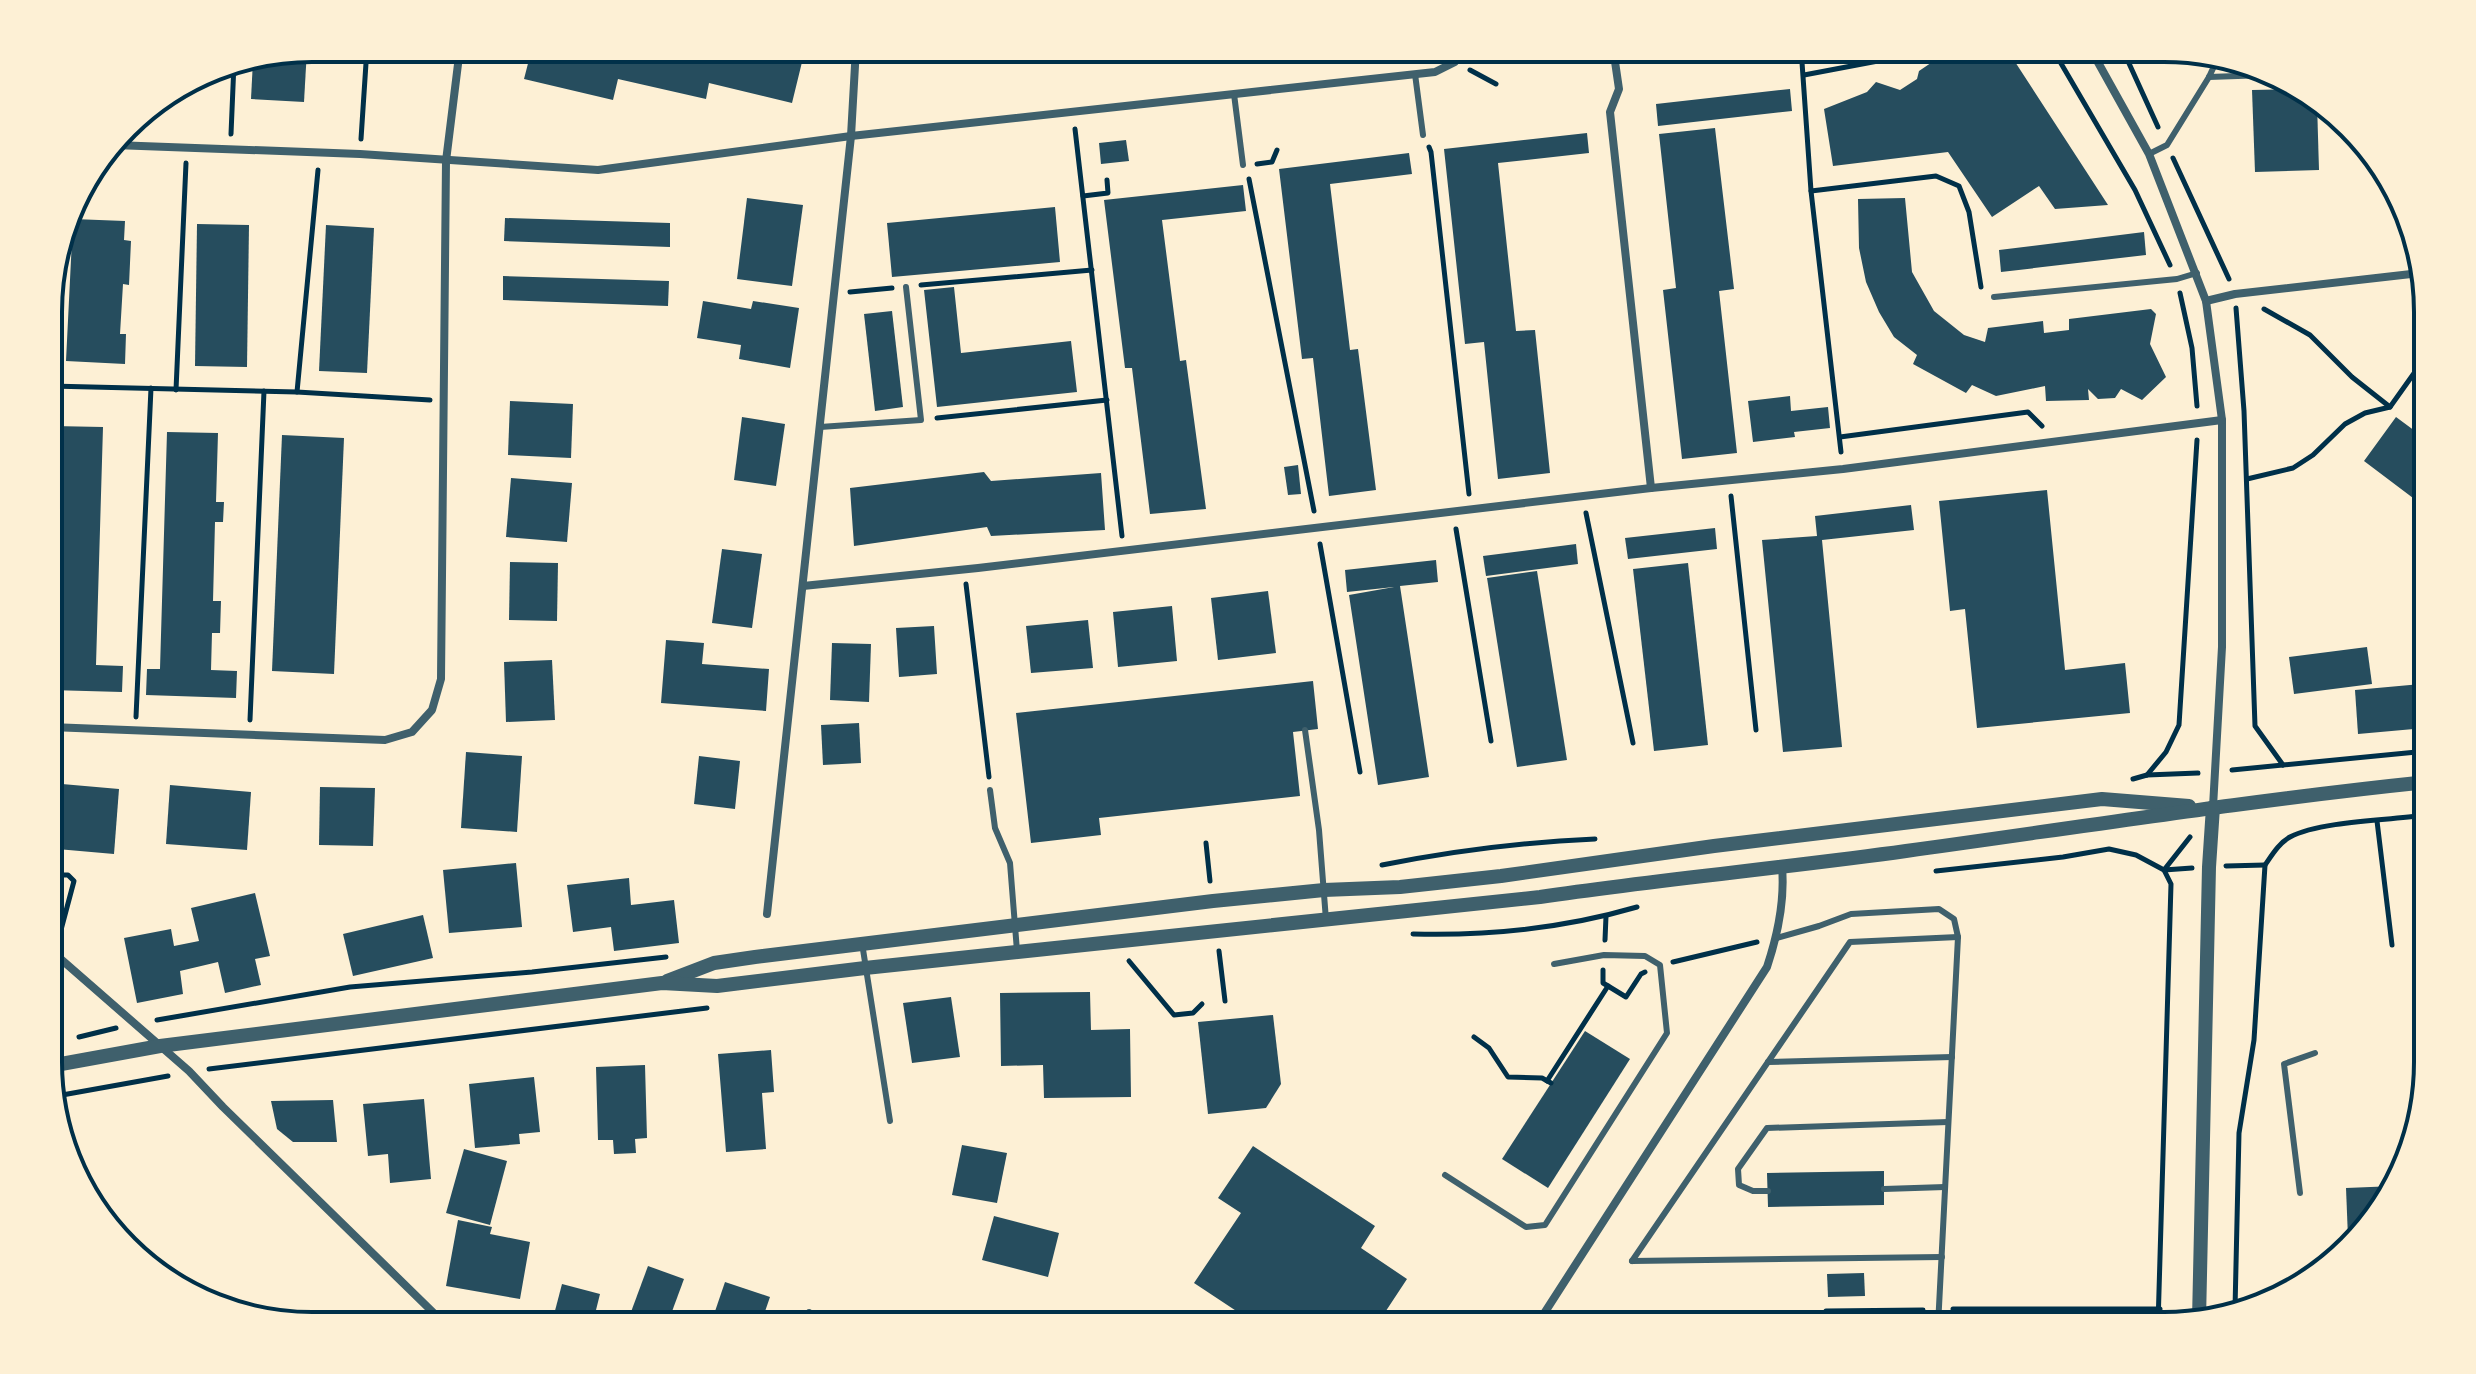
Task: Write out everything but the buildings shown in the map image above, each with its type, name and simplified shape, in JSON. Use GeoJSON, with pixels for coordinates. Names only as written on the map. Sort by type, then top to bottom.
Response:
{"type":"FeatureCollection","features":[{"type":"Feature","properties":{"kind":"street"},"geometry":{"type":"LineString","coordinates":[[125,146],[360,154],[598,170],[851,136],[1435,72],[1454,62]]}},
{"type":"Feature","properties":{"kind":"street"},"geometry":{"type":"LineString","coordinates":[[1616,62],[1619,89],[1610,112],[1651,488]]}},
{"type":"Feature","properties":{"kind":"street"},"geometry":{"type":"LineString","coordinates":[[2098,62],[2149,154],[2197,273],[2206,301],[2222,420],[2222,647],[2209,867],[2199,1309]]}},
{"type":"Feature","properties":{"kind":"street"},"geometry":{"type":"LineString","coordinates":[[62,727],[385,740],[412,732],[432,710],[441,679],[446,161],[458,63]]}},
{"type":"Feature","properties":{"kind":"street"},"geometry":{"type":"LineString","coordinates":[[767,914],[851,136],[855,63]]}},
{"type":"Feature","properties":{"kind":"street"},"geometry":{"type":"LineString","coordinates":[[2206,301],[2235,294],[2410,274]]}},
{"type":"Feature","properties":{"kind":"street"},"geometry":{"type":"LineString","coordinates":[[803,586],[964,570],[1651,488],[1843,469],[2222,420]]}},
{"type":"Feature","properties":{"kind":"street"},"geometry":{"type":"LineString","coordinates":[[62,1064],[160,1046],[662,983],[717,986],[1326,920],[1782,867],[2309,794],[2413,783]]}},
{"type":"Feature","properties":{"kind":"street"},"geometry":{"type":"LineString","coordinates":[[662,983],[714,963],[862,943],[1324,890],[1400,887],[1501,876],[1714,846],[2102,799],[2213,807]]}},
{"type":"Feature","properties":{"kind":"street"},"geometry":{"type":"LineString","coordinates":[[1545,1311],[1767,967],[1777,938],[1784,887],[1782,867]]}},
{"type":"Feature","properties":{"kind":"street"},"geometry":{"type":"LineString","coordinates":[[62,960],[189,1071],[433,1312]]}},
{"type":"Feature","properties":{"kind":"lane"},"geometry":{"type":"LineString","coordinates":[[2149,154],[2167,145],[2213,68]]}},
{"type":"Feature","properties":{"kind":"lane"},"geometry":{"type":"LineString","coordinates":[[1415,74],[1423,135]]}},
{"type":"Feature","properties":{"kind":"lane"},"geometry":{"type":"LineString","coordinates":[[2209,77],[2244,76]]}},
{"type":"Feature","properties":{"kind":"lane"},"geometry":{"type":"LineString","coordinates":[[1234,94],[1245,166]]}},
{"type":"Feature","properties":{"kind":"lane"},"geometry":{"type":"LineString","coordinates":[[1994,297],[2177,279],[2197,273]]}},
{"type":"Feature","properties":{"kind":"lane"},"geometry":{"type":"LineString","coordinates":[[820,427],[921,420],[906,287]]}},
{"type":"Feature","properties":{"kind":"lane"},"geometry":{"type":"LineString","coordinates":[[1305,730],[1326,920]]}},
{"type":"Feature","properties":{"kind":"lane"},"geometry":{"type":"LineString","coordinates":[[990,790],[995,828],[1010,863],[1017,952]]}},
{"type":"Feature","properties":{"kind":"lane"},"geometry":{"type":"LineString","coordinates":[[1777,938],[1851,914],[1939,909],[1954,919],[1958,937],[1939,1309]]}},
{"type":"Feature","properties":{"kind":"lane"},"geometry":{"type":"LineString","coordinates":[[1942,1257],[1632,1261],[1850,942],[1958,937]]}},
{"type":"Feature","properties":{"kind":"lane"},"geometry":{"type":"LineString","coordinates":[[862,943],[890,1121]]}},
{"type":"Feature","properties":{"kind":"lane"},"geometry":{"type":"LineString","coordinates":[[1445,1175],[1526,1227],[1545,1225],[1667,1033],[1660,965],[1645,956],[1604,955],[1554,964]]}},
{"type":"Feature","properties":{"kind":"lane"},"geometry":{"type":"LineString","coordinates":[[2300,1193],[2284,1064],[2315,1053]]}},
{"type":"Feature","properties":{"kind":"lane"},"geometry":{"type":"LineString","coordinates":[[1768,1062],[1952,1057]]}},
{"type":"Feature","properties":{"kind":"lane"},"geometry":{"type":"LineString","coordinates":[[1768,1191],[1753,1191],[1739,1185],[1738,1169],[1767,1128],[1948,1122]]}},
{"type":"Feature","properties":{"kind":"lane"},"geometry":{"type":"LineString","coordinates":[[1884,1189],[1945,1187]]}},
{"type":"Feature","properties":{"kind":"path"},"geometry":{"type":"LineString","coordinates":[[1456,62],[1496,84]]}},
{"type":"Feature","properties":{"kind":"path"},"geometry":{"type":"LineString","coordinates":[[1803,62],[1811,191],[1843,469]]}},
{"type":"Feature","properties":{"kind":"path"},"geometry":{"type":"LineString","coordinates":[[1804,75],[1872,62]]}},
{"type":"Feature","properties":{"kind":"path"},"geometry":{"type":"LineString","coordinates":[[2129,62],[2235,294],[2247,479],[2255,726],[2283,765]]}},
{"type":"Feature","properties":{"kind":"path"},"geometry":{"type":"LineString","coordinates":[[360,154],[366,63]]}},
{"type":"Feature","properties":{"kind":"path"},"geometry":{"type":"LineString","coordinates":[[231,150],[234,75]]}},
{"type":"Feature","properties":{"kind":"path"},"geometry":{"type":"LineString","coordinates":[[1073,112],[1124,551]]}},
{"type":"Feature","properties":{"kind":"path"},"geometry":{"type":"LineString","coordinates":[[1423,135],[1431,152],[1470,510]]}},
{"type":"Feature","properties":{"kind":"path"},"geometry":{"type":"LineString","coordinates":[[176,390],[187,149]]}},
{"type":"Feature","properties":{"kind":"path"},"geometry":{"type":"LineString","coordinates":[[1277,150],[1272,162],[1245,166],[1317,529],[1360,772]]}},
{"type":"Feature","properties":{"kind":"path"},"geometry":{"type":"LineString","coordinates":[[297,392],[319,153]]}},
{"type":"Feature","properties":{"kind":"path"},"geometry":{"type":"LineString","coordinates":[[1811,191],[1936,176],[1959,186],[1969,212],[1981,289],[1994,297]]}},
{"type":"Feature","properties":{"kind":"path"},"geometry":{"type":"LineString","coordinates":[[1083,196],[1108,193],[1107,180]]}},
{"type":"Feature","properties":{"kind":"path"},"geometry":{"type":"LineString","coordinates":[[834,293],[1092,270]]}},
{"type":"Feature","properties":{"kind":"path"},"geometry":{"type":"LineString","coordinates":[[2235,294],[2310,335],[2352,377],[2390,407]]}},
{"type":"Feature","properties":{"kind":"path"},"geometry":{"type":"LineString","coordinates":[[2247,479],[2293,468],[2313,455],[2345,424],[2365,413],[2390,407],[2413,375]]}},
{"type":"Feature","properties":{"kind":"path"},"geometry":{"type":"LineString","coordinates":[[62,386],[297,392],[442,401]]}},
{"type":"Feature","properties":{"kind":"path"},"geometry":{"type":"LineString","coordinates":[[135,729],[151,388]]}},
{"type":"Feature","properties":{"kind":"path"},"geometry":{"type":"LineString","coordinates":[[249,733],[264,391]]}},
{"type":"Feature","properties":{"kind":"path"},"geometry":{"type":"LineString","coordinates":[[921,420],[1107,400]]}},
{"type":"Feature","properties":{"kind":"path"},"geometry":{"type":"LineString","coordinates":[[1839,437],[2028,412],[2056,442]]}},
{"type":"Feature","properties":{"kind":"path"},"geometry":{"type":"LineString","coordinates":[[1729,481],[1756,730]]}},
{"type":"Feature","properties":{"kind":"path"},"geometry":{"type":"LineString","coordinates":[[1582,497],[1633,743]]}},
{"type":"Feature","properties":{"kind":"path"},"geometry":{"type":"LineString","coordinates":[[1453,512],[1491,741]]}},
{"type":"Feature","properties":{"kind":"path"},"geometry":{"type":"LineString","coordinates":[[2147,775],[2166,752],[2179,725],[2191,542]]}},
{"type":"Feature","properties":{"kind":"path"},"geometry":{"type":"LineString","coordinates":[[964,570],[990,790]]}},
{"type":"Feature","properties":{"kind":"path"},"geometry":{"type":"LineString","coordinates":[[2119,783],[2147,775],[2216,772],[2413,752]]}},
{"type":"Feature","properties":{"kind":"path"},"geometry":{"type":"LineString","coordinates":[[2235,1301],[2239,1133],[2254,1040],[2265,865],[2288,838],[2312,829],[2413,817]]}},
{"type":"Feature","properties":{"kind":"path"},"geometry":{"type":"LineString","coordinates":[[2377,821],[2392,945]]}},
{"type":"Feature","properties":{"kind":"path"},"geometry":{"type":"LineString","coordinates":[[2209,867],[2265,865]]}},
{"type":"Feature","properties":{"kind":"path"},"geometry":{"type":"LineString","coordinates":[[1826,1311],[2160,1309],[2171,884],[2164,870]]}},
{"type":"Feature","properties":{"kind":"path"},"geometry":{"type":"LineString","coordinates":[[62,875],[68,875],[74,881],[62,927]]}},
{"type":"Feature","properties":{"kind":"path"},"geometry":{"type":"LineString","coordinates":[[1474,1037],[1489,1048],[1508,1077],[1542,1078],[1549,1082],[1608,986],[1626,997],[1641,974],[1660,965],[1777,938]]}},
{"type":"Feature","properties":{"kind":"path"},"geometry":{"type":"LineString","coordinates":[[1219,950],[1225,1001]]}},
{"type":"Feature","properties":{"kind":"path"},"geometry":{"type":"LineString","coordinates":[[76,1037],[350,987],[532,972],[680,955]]}},
{"type":"Feature","properties":{"kind":"path"},"geometry":{"type":"LineString","coordinates":[[1129,960],[1174,1015],[1193,1013],[1202,1004]]}}]}
